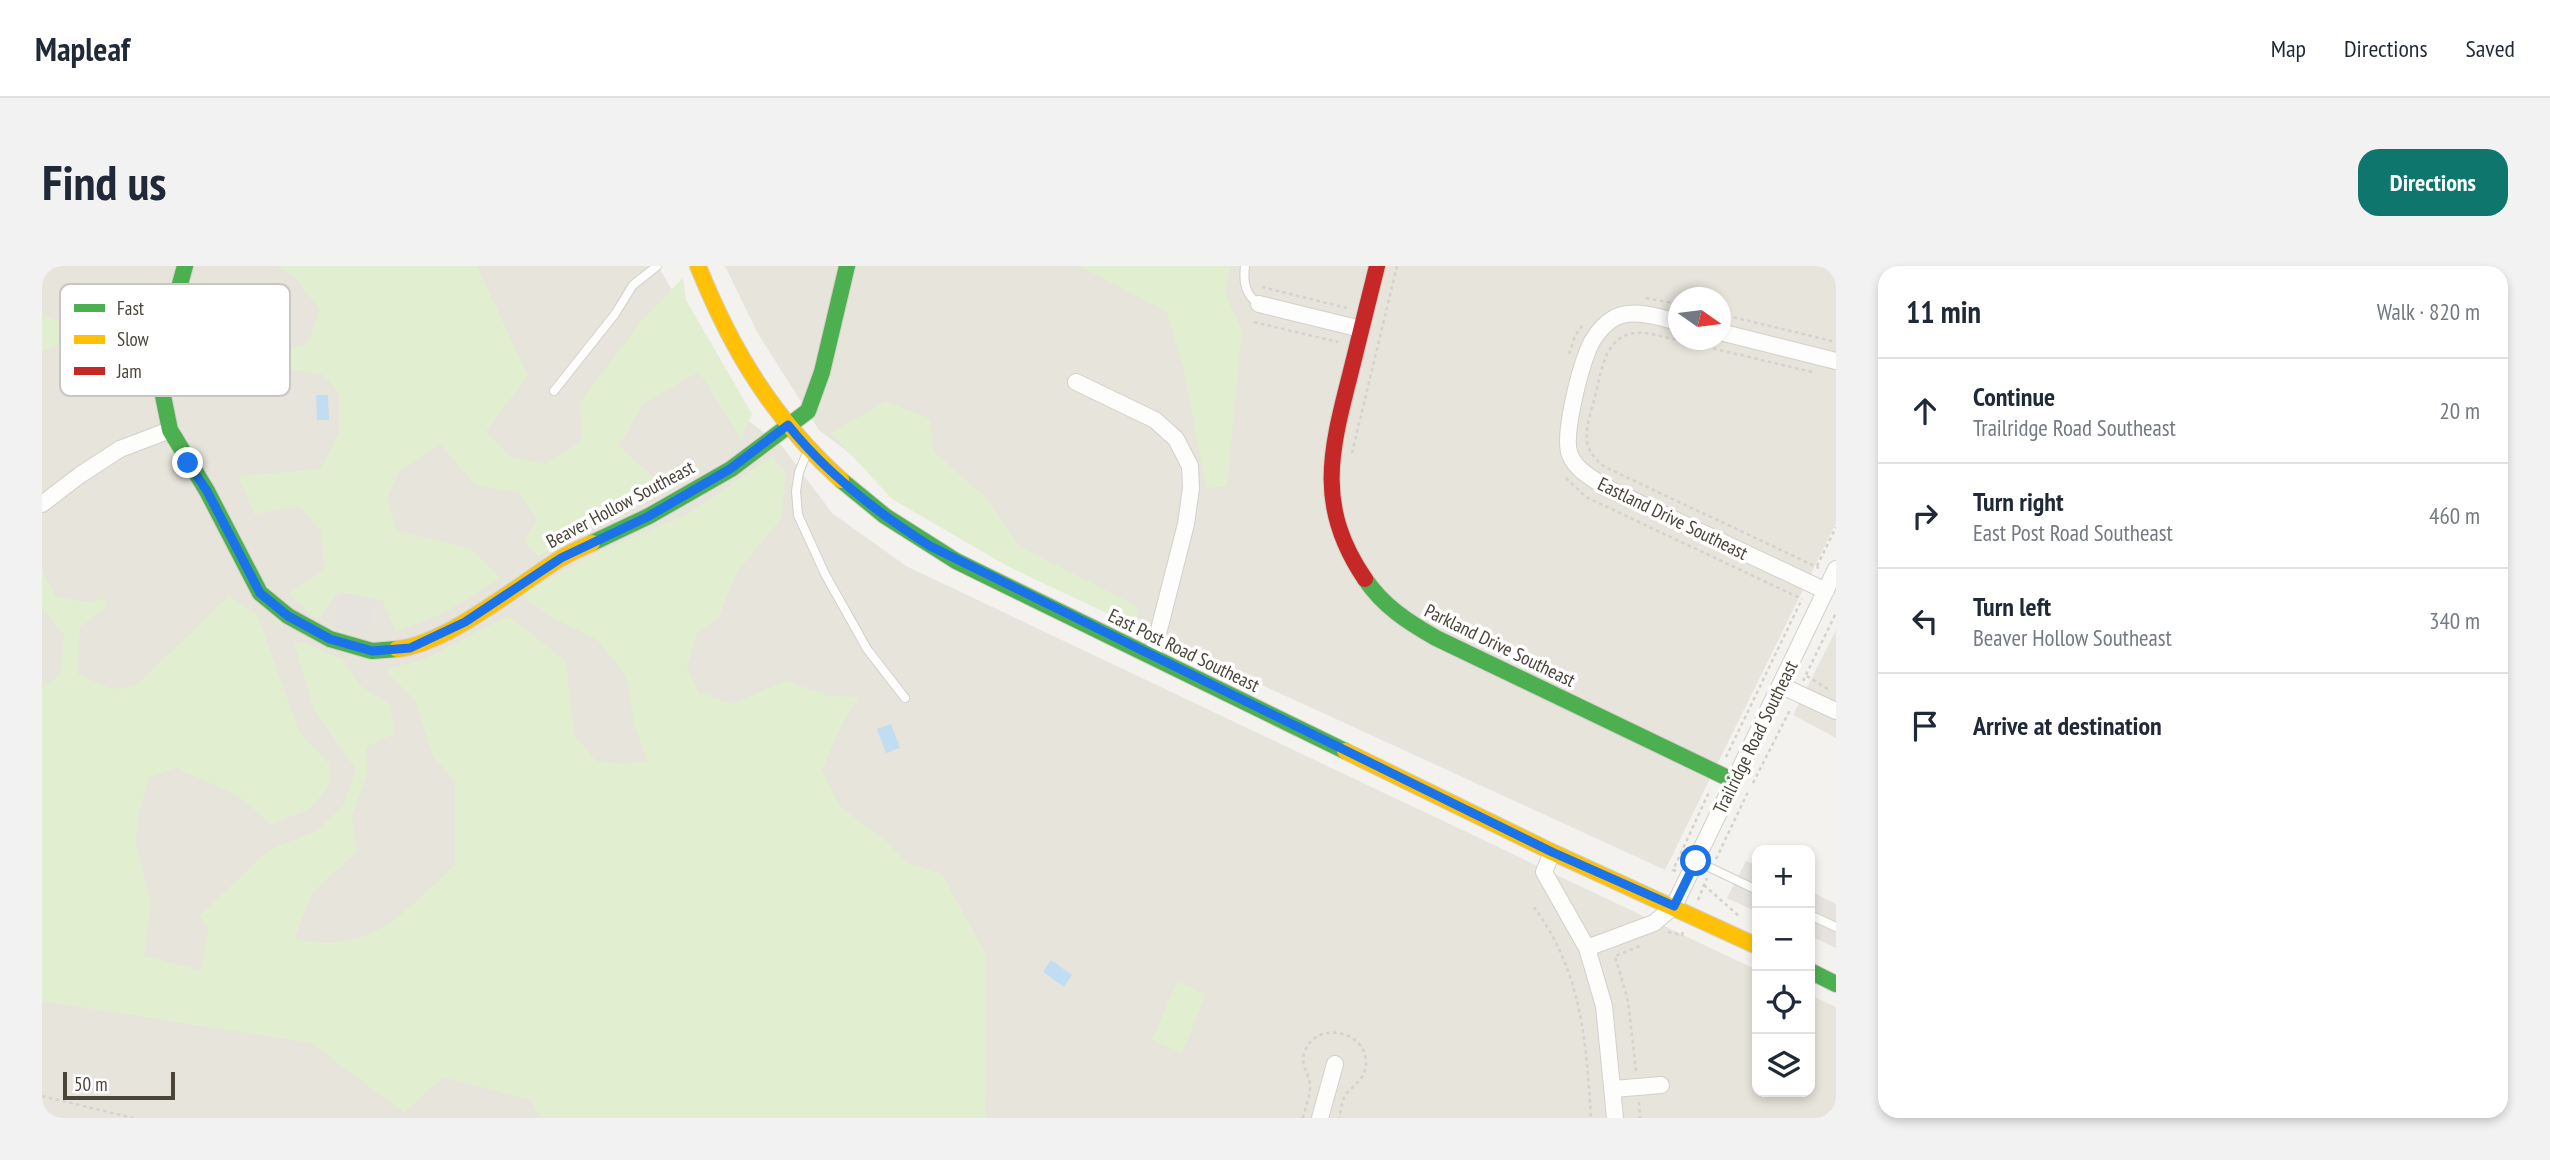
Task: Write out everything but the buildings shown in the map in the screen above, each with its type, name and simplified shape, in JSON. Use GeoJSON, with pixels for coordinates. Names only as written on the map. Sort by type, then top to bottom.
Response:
{"type":"FeatureCollection","features":[{"type":"Feature","properties":{"kind":"street","name":"Beaver Hollow Southeast"},"geometry":{"type":"LineString","coordinates":[[180,284],[185,266]]}},
{"type":"Feature","properties":{"kind":"street","name":"East Post Road Southeast"},"geometry":{"type":"LineString","coordinates":[[698,266],[724,327],[754,379],[808,450],[855,494],[930,546],[1552,852],[1752,944]]}},
{"type":"Feature","properties":{"kind":"street","name":"Beaver Hollow Southeast"},"geometry":{"type":"LineString","coordinates":[[162,396],[170,430],[207,491],[260,593],[288,616],[330,639],[372,651],[410,648],[465,622],[561,558],[649,516],[730,469],[808,411],[822,372],[847,266]]}},
{"type":"Feature","properties":{"kind":"street","name":"Parkland Drive Southeast"},"geometry":{"type":"LineString","coordinates":[[1377,266],[1333,441],[1331,486],[1339,530],[1356,566],[1376,596],[1408,622],[1436,638],[1734,781]]}},
{"type":"Feature","properties":{"kind":"street"},"geometry":{"type":"LineString","coordinates":[[1259,304],[1361,329]]}},
{"type":"Feature","properties":{"kind":"street","name":"Eastland Drive Southeast"},"geometry":{"type":"LineString","coordinates":[[1668,320],[1628,314],[1611,320],[1598,332],[1588,349],[1567,432],[1570,455],[1583,473],[1605,487],[1826,591]]}},
{"type":"Feature","properties":{"kind":"street"},"geometry":{"type":"LineString","coordinates":[[1731,335],[1836,360]]}},
{"type":"Feature","properties":{"kind":"street"},"geometry":{"type":"LineString","coordinates":[[1076,382],[1155,420],[1176,439],[1190,466],[1191,488],[1186,524],[1152,657]]}},
{"type":"Feature","properties":{"kind":"street"},"geometry":{"type":"LineString","coordinates":[[42,504],[120,449],[170,430]]}},
{"type":"Feature","properties":{"kind":"street","name":"Trailridge Road Southeast"},"geometry":{"type":"LineString","coordinates":[[1674,906],[1826,591],[1829,569]]}},
{"type":"Feature","properties":{"kind":"street"},"geometry":{"type":"LineString","coordinates":[[1780,685],[1835,703]]}},
{"type":"Feature","properties":{"kind":"street"},"geometry":{"type":"LineString","coordinates":[[1552,852],[1544,872],[1587,948],[1604,1006],[1615,1118]]}},
{"type":"Feature","properties":{"kind":"street"},"geometry":{"type":"LineString","coordinates":[[1587,948],[1654,923],[1674,906]]}},
{"type":"Feature","properties":{"kind":"street"},"geometry":{"type":"LineString","coordinates":[[1815,974],[1836,984]]}},
{"type":"Feature","properties":{"kind":"street"},"geometry":{"type":"LineString","coordinates":[[1320,1118],[1335,1064]]}},
{"type":"Feature","properties":{"kind":"street"},"geometry":{"type":"LineString","coordinates":[[1614,1089],[1661,1085]]}},
{"type":"Feature","properties":{"kind":"lane"},"geometry":{"type":"LineString","coordinates":[[554,391],[615,314],[633,285],[657,266]]}},
{"type":"Feature","properties":{"kind":"lane"},"geometry":{"type":"LineString","coordinates":[[1245,266],[1249,298],[1259,304]]}},
{"type":"Feature","properties":{"kind":"lane"},"geometry":{"type":"LineString","coordinates":[[808,450],[799,472],[796,491],[798,514],[825,573],[867,649],[905,698]]}},
{"type":"Feature","properties":{"kind":"lane"},"geometry":{"type":"LineString","coordinates":[[1696,861],[1752,888]]}},
{"type":"Feature","properties":{"kind":"lane"},"geometry":{"type":"LineString","coordinates":[[1815,917],[1836,927]]}},
{"type":"Feature","properties":{"kind":"path"},"geometry":{"type":"LineString","coordinates":[[1351,455],[1397,266]]}},
{"type":"Feature","properties":{"kind":"path"},"geometry":{"type":"LineString","coordinates":[[1262,287],[1350,309]]}},
{"type":"Feature","properties":{"kind":"path"},"geometry":{"type":"LineString","coordinates":[[1642,298],[1668,302]]}},
{"type":"Feature","properties":{"kind":"path"},"geometry":{"type":"LineString","coordinates":[[1731,317],[1836,342]]}},
{"type":"Feature","properties":{"kind":"path"},"geometry":{"type":"LineString","coordinates":[[1567,359],[1575,336],[1589,318]]}},
{"type":"Feature","properties":{"kind":"path"},"geometry":{"type":"LineString","coordinates":[[1254,321],[1342,343],[1344,336]]}},
{"type":"Feature","properties":{"kind":"path"},"geometry":{"type":"LineString","coordinates":[[1823,375],[1653,334],[1632,332],[1622,336],[1607,351],[1587,438],[1591,452],[1605,467],[1817,567],[1829,569]]}},
{"type":"Feature","properties":{"kind":"path"},"geometry":{"type":"LineString","coordinates":[[1562,472],[1586,497],[1802,599]]}},
{"type":"Feature","properties":{"kind":"path"},"geometry":{"type":"LineString","coordinates":[[1814,573],[1836,527]]}},
{"type":"Feature","properties":{"kind":"path"},"geometry":{"type":"LineString","coordinates":[[1724,763],[1804,593]]}},
{"type":"Feature","properties":{"kind":"path"},"geometry":{"type":"LineString","coordinates":[[1802,684],[1836,613]]}},
{"type":"Feature","properties":{"kind":"path"},"geometry":{"type":"LineString","coordinates":[[1806,676],[1821,684],[1835,703]]}},
{"type":"Feature","properties":{"kind":"path"},"geometry":{"type":"LineString","coordinates":[[1696,904],[1793,703]]}},
{"type":"Feature","properties":{"kind":"path"},"geometry":{"type":"LineString","coordinates":[[1679,872],[1672,870],[1713,784]]}},
{"type":"Feature","properties":{"kind":"path"},"geometry":{"type":"LineString","coordinates":[[1699,882],[1745,920]]}},
{"type":"Feature","properties":{"kind":"path"},"geometry":{"type":"LineString","coordinates":[[1534,907],[1561,950],[1577,998],[1582,1018],[1591,1118]]}},
{"type":"Feature","properties":{"kind":"path"},"geometry":{"type":"LineString","coordinates":[[1661,936],[1674,932],[1682,935],[1686,926]]}},
{"type":"Feature","properties":{"kind":"path"},"geometry":{"type":"LineString","coordinates":[[1640,1118],[1632,1028],[1615,957],[1645,944]]}},
{"type":"Feature","properties":{"kind":"path"},"geometry":{"type":"LineString","coordinates":[[42,1096],[133,1118]]}},
{"type":"Feature","properties":{"kind":"shaded area"},"geometry":{"type":"Polygon","coordinates":[[[42,266],[658,266],[746,419],[782,446],[832,513],[906,566],[1752,968],[1752,1097],[1815,1097],[1815,997],[1836,1007],[1836,1105],[1823,1118],[42,1118],[42,266]]]}},
{"type":"Feature","properties":{"kind":"shaded area"},"geometry":{"type":"Polygon","coordinates":[[[725,266],[1836,266],[1836,523],[1665,870],[1179,647],[922,509],[819,430],[757,332],[725,266]]]}},
{"type":"Feature","properties":{"kind":"shaded area"},"geometry":{"type":"Polygon","coordinates":[[[342,587],[376,594],[368,634],[333,627],[342,587]]]}},
{"type":"Feature","properties":{"kind":"shaded area"},"geometry":{"type":"Polygon","coordinates":[[[1836,630],[1836,738],[1793,715],[1836,630]]]}},
{"type":"Feature","properties":{"kind":"shaded area"},"geometry":{"type":"Polygon","coordinates":[[[1746,861],[1752,864],[1752,910],[1727,898],[1746,861]]]}},
{"type":"Feature","properties":{"kind":"shaded area"},"geometry":{"type":"Polygon","coordinates":[[[1815,894],[1836,904],[1836,948],[1815,938],[1815,894]]]}},
{"type":"Feature","properties":{"kind":"green space"},"geometry":{"type":"Polygon","coordinates":[[[277,266],[477,266],[528,376],[486,431],[509,456],[544,464],[581,442],[580,402],[646,315],[683,278],[686,300],[752,414],[741,439],[699,372],[643,404],[619,446],[667,489],[538,556],[524,541],[538,520],[518,492],[475,485],[440,444],[399,472],[387,498],[397,531],[472,549],[500,578],[444,613],[396,632],[382,600],[338,592],[318,620],[288,594],[324,570],[321,531],[299,506],[254,514],[238,476],[320,469],[339,433],[339,394],[324,375],[290,370],[290,347],[307,344],[320,310],[297,280],[277,266]]]}},
{"type":"Feature","properties":{"kind":"green space"},"geometry":{"type":"Polygon","coordinates":[[[1080,266],[1230,266],[1225,293],[1242,330],[1227,486],[1206,488],[1183,366],[1167,312],[1080,266]]]}},
{"type":"Feature","properties":{"kind":"green space"},"geometry":{"type":"Polygon","coordinates":[[[42,316],[60,322],[60,344],[42,351],[42,316]]]}},
{"type":"Feature","properties":{"kind":"green space"},"geometry":{"type":"Polygon","coordinates":[[[886,401],[930,419],[933,451],[987,499],[1019,546],[1137,606],[1136,627],[1007,566],[892,499],[831,433],[886,401]]]}},
{"type":"Feature","properties":{"kind":"green space"},"geometry":{"type":"Polygon","coordinates":[[[772,456],[786,474],[781,519],[737,572],[718,619],[697,632],[687,667],[699,692],[731,704],[786,681],[829,696],[859,697],[845,718],[822,770],[840,807],[886,841],[907,863],[942,874],[986,955],[985,1118],[541,1118],[531,1100],[443,1077],[404,1113],[311,1043],[42,1001],[42,687],[60,675],[64,635],[42,607],[42,570],[56,597],[85,602],[107,599],[104,610],[80,627],[78,674],[112,689],[135,686],[229,596],[257,614],[299,731],[329,764],[331,782],[311,809],[271,824],[237,795],[176,768],[149,777],[138,817],[136,845],[151,902],[144,956],[201,970],[208,928],[199,916],[270,849],[315,832],[344,805],[356,769],[315,712],[294,643],[306,643],[344,660],[361,686],[390,705],[394,734],[366,747],[368,772],[352,816],[357,852],[312,893],[295,938],[321,942],[344,941],[365,936],[403,913],[455,864],[455,782],[433,756],[415,700],[385,670],[424,659],[508,616],[566,661],[574,734],[596,761],[623,764],[647,761],[634,724],[626,675],[597,640],[555,619],[520,595],[594,554],[688,514],[772,456]]]}},
{"type":"Feature","properties":{"kind":"green space"},"geometry":{"type":"Polygon","coordinates":[[[1177,982],[1206,994],[1182,1053],[1152,1040],[1177,982]]]}},
{"type":"Feature","properties":{"kind":"water"},"geometry":{"type":"Polygon","coordinates":[[[316,395],[328,395],[329,420],[317,420],[316,395]]]}},
{"type":"Feature","properties":{"kind":"water"},"geometry":{"type":"Polygon","coordinates":[[[891,724],[900,748],[886,753],[877,729],[891,724]]]}},
{"type":"Feature","properties":{"kind":"water"},"geometry":{"type":"Polygon","coordinates":[[[1051,960],[1072,975],[1064,987],[1043,972],[1051,960]]]}},
{"type":"Feature","properties":{"kind":"traffic: fast"},"geometry":{"type":"LineString","coordinates":[[180,284],[185,266]]}},
{"type":"Feature","properties":{"kind":"traffic: fast"},"geometry":{"type":"LineString","coordinates":[[592,543],[649,516],[731,469],[808,411],[822,372],[847,266]]}},
{"type":"Feature","properties":{"kind":"traffic: fast"},"geometry":{"type":"LineString","coordinates":[[163,396],[170,430],[207,491],[260,593],[288,616],[330,639],[372,651],[397,649]]}},
{"type":"Feature","properties":{"kind":"traffic: fast"},"geometry":{"type":"LineString","coordinates":[[841,480],[885,516],[956,561],[1345,751]]}},
{"type":"Feature","properties":{"kind":"traffic: fast"},"geometry":{"type":"LineString","coordinates":[[1365,579],[1397,613],[1436,638],[1734,781]]}},
{"type":"Feature","properties":{"kind":"traffic: fast"},"geometry":{"type":"LineString","coordinates":[[1815,974],[1836,984]]}},
{"type":"Feature","properties":{"kind":"traffic: slow"},"geometry":{"type":"LineString","coordinates":[[698,266],[725,327],[757,382],[795,432],[841,480]]}},
{"type":"Feature","properties":{"kind":"traffic: slow"},"geometry":{"type":"LineString","coordinates":[[397,649],[416,645],[458,626],[558,560],[592,543]]}},
{"type":"Feature","properties":{"kind":"traffic: slow"},"geometry":{"type":"LineString","coordinates":[[1345,751],[1552,852],[1752,944]]}},
{"type":"Feature","properties":{"kind":"traffic: jam"},"geometry":{"type":"LineString","coordinates":[[1365,579],[1349,553],[1339,528],[1333,503],[1332,479],[1337,430],[1377,266]]}},
{"type":"Feature","properties":{"kind":"route"},"geometry":{"type":"LineString","coordinates":[[188,463],[207,491],[232,544],[260,593],[288,616],[330,639],[372,651],[410,648],[465,622],[561,558],[649,516],[730,469],[788,425],[808,450],[855,494],[905,530],[956,561],[1552,852],[1674,906],[1696,861]]}}]}
